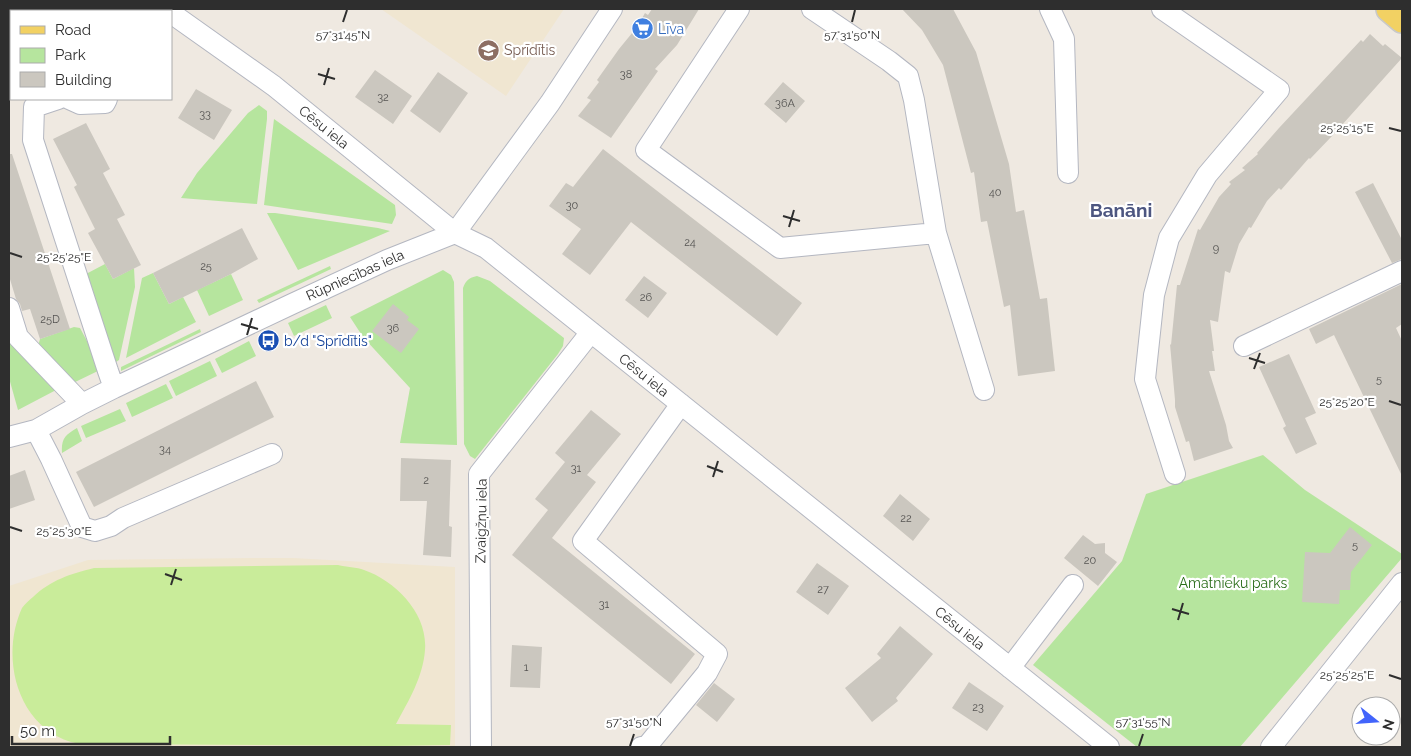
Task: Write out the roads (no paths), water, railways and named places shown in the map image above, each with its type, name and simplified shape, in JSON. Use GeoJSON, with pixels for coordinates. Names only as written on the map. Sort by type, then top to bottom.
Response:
{"type":"FeatureCollection","features":[{"type":"Feature","properties":{"kind":"main road"},"geometry":{"type":"LineString","coordinates":[[1389,9],[1402,20]]}},
{"type":"Feature","properties":{"kind":"street"},"geometry":{"type":"LineString","coordinates":[[455,233],[550,103],[612,9]]}},
{"type":"Feature","properties":{"kind":"street"},"geometry":{"type":"LineString","coordinates":[[739,9],[646,150],[780,248],[936,233]]}},
{"type":"Feature","properties":{"kind":"street"},"geometry":{"type":"LineString","coordinates":[[812,9],[908,76],[936,233],[984,390]]}},
{"type":"Feature","properties":{"kind":"street"},"geometry":{"type":"LineString","coordinates":[[1162,9],[1279,90],[1207,175],[1169,238],[1154,295],[1145,379],[1175,474]]}},
{"type":"Feature","properties":{"kind":"street"},"geometry":{"type":"LineString","coordinates":[[1054,11],[1064,39],[1068,174]]}},
{"type":"Feature","properties":{"kind":"street","name":"Cēsu iela"},"geometry":{"type":"LineString","coordinates":[[172,13],[274,86],[455,233],[486,248],[1109,747]]}},
{"type":"Feature","properties":{"kind":"street"},"geometry":{"type":"LineString","coordinates":[[55,100],[34,107],[33,140],[114,388]]}},
{"type":"Feature","properties":{"kind":"street"},"geometry":{"type":"LineString","coordinates":[[71,100],[80,104],[105,103],[106,100]]}},
{"type":"Feature","properties":{"kind":"street","name":"Rūpniecības iela"},"geometry":{"type":"LineString","coordinates":[[9,437],[36,430],[114,388],[387,260],[455,233]]}},
{"type":"Feature","properties":{"kind":"street"},"geometry":{"type":"LineString","coordinates":[[1244,346],[1402,271]]}},
{"type":"Feature","properties":{"kind":"street"},"geometry":{"type":"LineString","coordinates":[[9,308],[14,339],[82,404]]}},
{"type":"Feature","properties":{"kind":"street","name":"Zvaigžņu iela"},"geometry":{"type":"LineString","coordinates":[[481,747],[479,474],[591,332]]}},
{"type":"Feature","properties":{"kind":"street"},"geometry":{"type":"LineString","coordinates":[[641,747],[647,746],[707,674],[717,654],[583,541],[682,404]]}},
{"type":"Feature","properties":{"kind":"street"},"geometry":{"type":"LineString","coordinates":[[36,430],[82,527],[95,531],[111,526],[123,518],[272,454]]}},
{"type":"Feature","properties":{"kind":"street"},"geometry":{"type":"LineString","coordinates":[[1271,747],[1402,583]]}},
{"type":"Feature","properties":{"kind":"street"},"geometry":{"type":"LineString","coordinates":[[1010,668],[1073,585]]}},
{"type":"Feature","properties":{"kind":"place","name":"Līva"},"geometry":{"type":"Point","coordinates":[642,29]}},
{"type":"Feature","properties":{"kind":"place","name":"Sprīdītis"},"geometry":{"type":"Point","coordinates":[488,50]}},
{"type":"Feature","properties":{"kind":"place","name":"b/d \"Sprīdītis\""},"geometry":{"type":"Point","coordinates":[268,341]}},
{"type":"Feature","properties":{"kind":"district","name":"Banāni"},"geometry":{"type":"Point","coordinates":[1121,210]}},
{"type":"Feature","properties":{"kind":"park label","name":"Amatnieku parks"},"geometry":{"type":"Point","coordinates":[1233,583]}}]}
